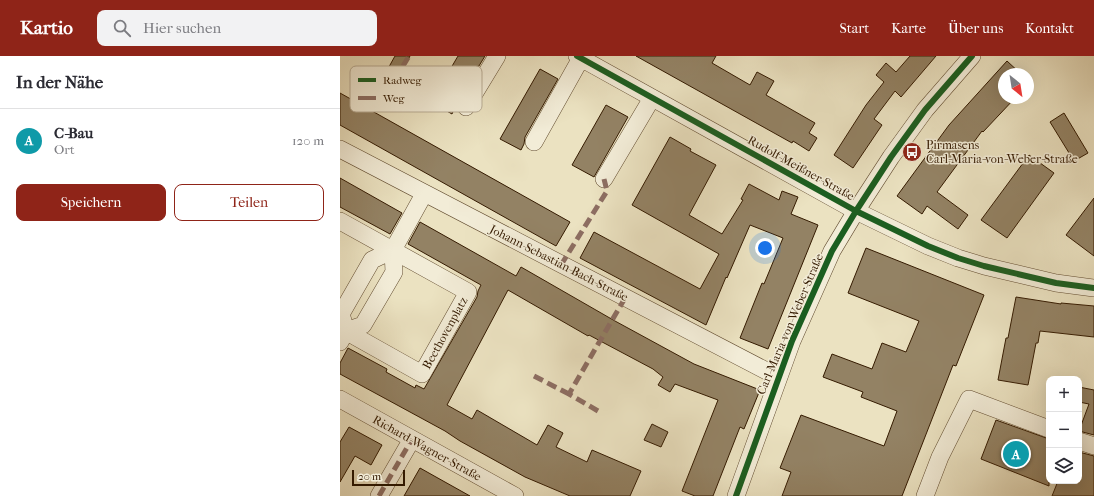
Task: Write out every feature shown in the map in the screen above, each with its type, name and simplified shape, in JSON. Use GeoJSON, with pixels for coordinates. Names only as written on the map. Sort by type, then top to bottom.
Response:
{"type":"FeatureCollection","features":[{"type":"Feature","properties":{"kind":"street"},"geometry":{"type":"LineString","coordinates":[[482,81],[497,56]]}},
{"type":"Feature","properties":{"kind":"street","name":"Carl-Maria-von-Weber-Straße"},"geometry":{"type":"LineString","coordinates":[[736,496],[778,377],[806,307],[832,251],[891,157],[925,110],[972,56]]}},
{"type":"Feature","properties":{"kind":"street"},"geometry":{"type":"LineString","coordinates":[[534,142],[579,57]]}},
{"type":"Feature","properties":{"kind":"street","name":"Rudolf-Meißner-Straße"},"geometry":{"type":"LineString","coordinates":[[579,57],[856,211],[928,246],[958,258],[984,266],[1056,283],[1094,288]]}},
{"type":"Feature","properties":{"kind":"street"},"geometry":{"type":"LineString","coordinates":[[604,179],[652,98]]}},
{"type":"Feature","properties":{"kind":"street","name":"Johann-Sebastian-Bach-Straße"},"geometry":{"type":"LineString","coordinates":[[340,149],[778,377]]}},
{"type":"Feature","properties":{"kind":"street"},"geometry":{"type":"LineString","coordinates":[[393,250],[372,260],[341,314],[342,334],[363,325],[394,272],[393,250],[424,194]]}},
{"type":"Feature","properties":{"kind":"street","name":"Beethovenplatz"},"geometry":{"type":"LineString","coordinates":[[340,221],[468,292],[422,374],[342,334]]}},
{"type":"Feature","properties":{"kind":"street","name":"Richard-Wagner-Straße"},"geometry":{"type":"LineString","coordinates":[[340,399],[515,496]]}},
{"type":"Feature","properties":{"kind":"street"},"geometry":{"type":"LineString","coordinates":[[925,496],[940,457],[969,399],[1046,428]]}},
{"type":"Feature","properties":{"kind":"street"},"geometry":{"type":"LineString","coordinates":[[379,496],[412,439]]}},
{"type":"Feature","properties":{"kind":"street"},"geometry":{"type":"LineString","coordinates":[[1082,442],[1094,446]]}},
{"type":"Feature","properties":{"kind":"building"},"geometry":{"type":"Polygon","coordinates":[[[395,56],[410,56],[405,66],[389,66],[395,56]]]}},
{"type":"Feature","properties":{"kind":"building"},"geometry":{"type":"Polygon","coordinates":[[[458,56],[485,56],[479,66],[452,66],[458,56]]]}},
{"type":"Feature","properties":{"kind":"building"},"geometry":{"type":"Polygon","coordinates":[[[636,56],[716,56],[712,63],[750,85],[757,72],[774,81],[766,95],[815,123],[809,133],[817,138],[809,151],[636,56]]]}},
{"type":"Feature","properties":{"kind":"building"},"geometry":{"type":"Polygon","coordinates":[[[910,56],[936,56],[901,97],[895,91],[874,119],[882,125],[853,168],[834,155],[866,105],[884,82],[876,75],[886,63],[896,72],[910,56]]]}},
{"type":"Feature","properties":{"kind":"building"},"geometry":{"type":"Polygon","coordinates":[[[1007,61],[1015,68],[1001,68],[1007,61]]]}},
{"type":"Feature","properties":{"kind":"building"},"geometry":{"type":"Polygon","coordinates":[[[540,69],[558,79],[525,137],[521,150],[500,139],[540,69]]]}},
{"type":"Feature","properties":{"kind":"building"},"geometry":{"type":"Polygon","coordinates":[[[998,71],[998,104],[1009,104],[983,132],[982,131],[937,192],[968,215],[958,229],[927,206],[922,214],[897,196],[949,125],[998,71]]]}},
{"type":"Feature","properties":{"kind":"building"},"geometry":{"type":"Polygon","coordinates":[[[340,93],[350,99],[350,112],[374,112],[570,222],[556,246],[340,125],[340,93]]]}},
{"type":"Feature","properties":{"kind":"building"},"geometry":{"type":"Polygon","coordinates":[[[606,105],[628,117],[594,177],[572,165],[606,105]]]}},
{"type":"Feature","properties":{"kind":"building"},"geometry":{"type":"Polygon","coordinates":[[[1064,113],[1088,153],[1074,161],[1050,122],[1064,113]]]}},
{"type":"Feature","properties":{"kind":"building"},"geometry":{"type":"Polygon","coordinates":[[[670,137],[691,149],[690,151],[716,165],[689,215],[722,234],[743,200],[741,199],[749,184],[779,200],[782,191],[798,197],[791,214],[818,225],[768,349],[740,338],[762,283],[764,284],[783,238],[750,225],[706,325],[580,258],[594,232],[700,289],[719,254],[632,205],[670,137]]]}},
{"type":"Feature","properties":{"kind":"building"},"geometry":{"type":"Polygon","coordinates":[[[1029,155],[1054,173],[1007,238],[981,220],[1029,155]]]}},
{"type":"Feature","properties":{"kind":"building"},"geometry":{"type":"Polygon","coordinates":[[[340,178],[402,213],[390,234],[340,207],[340,178]]]}},
{"type":"Feature","properties":{"kind":"building"},"geometry":{"type":"Polygon","coordinates":[[[1094,198],[1094,256],[1066,235],[1094,198]]]}},
{"type":"Feature","properties":{"kind":"building"},"geometry":{"type":"Polygon","coordinates":[[[420,222],[516,276],[521,267],[694,364],[760,390],[744,429],[740,427],[713,496],[695,496],[682,491],[718,400],[675,384],[670,392],[658,385],[663,377],[653,369],[589,335],[588,336],[508,290],[447,405],[472,419],[477,410],[537,445],[548,425],[563,433],[556,447],[587,462],[592,450],[641,471],[630,496],[570,496],[525,477],[445,431],[340,374],[340,363],[348,348],[387,369],[386,372],[415,388],[416,385],[424,389],[477,297],[481,285],[408,244],[420,222]]]}},
{"type":"Feature","properties":{"kind":"building"},"geometry":{"type":"Polygon","coordinates":[[[866,248],[984,295],[956,366],[953,365],[902,496],[782,496],[791,472],[780,468],[801,415],[884,446],[897,411],[861,397],[863,392],[823,377],[832,354],[872,369],[882,343],[906,352],[919,321],[848,293],[866,248]]]}},
{"type":"Feature","properties":{"kind":"building"},"geometry":{"type":"Polygon","coordinates":[[[1016,297],[1061,304],[1094,306],[1094,337],[1040,331],[1038,343],[1036,343],[1028,385],[998,380],[1016,297]]]}},
{"type":"Feature","properties":{"kind":"building"},"geometry":{"type":"Polygon","coordinates":[[[1082,388],[1094,390],[1094,435],[1082,432],[1082,423],[1089,404],[1082,403],[1082,388]]]}},
{"type":"Feature","properties":{"kind":"building"},"geometry":{"type":"Polygon","coordinates":[[[996,420],[1046,438],[1046,484],[1049,484],[1049,486],[981,459],[996,420]]]}},
{"type":"Feature","properties":{"kind":"building"},"geometry":{"type":"Polygon","coordinates":[[[652,424],[668,432],[661,447],[644,440],[652,424]]]}},
{"type":"Feature","properties":{"kind":"building"},"geometry":{"type":"Polygon","coordinates":[[[349,427],[382,445],[371,465],[355,456],[340,482],[340,442],[349,427]]]}},
{"type":"Feature","properties":{"kind":"building"},"geometry":{"type":"Polygon","coordinates":[[[1082,453],[1094,456],[1094,496],[1052,496],[1057,484],[1082,484],[1082,453]]]}},
{"type":"Feature","properties":{"kind":"building"},"geometry":{"type":"Polygon","coordinates":[[[420,468],[436,477],[470,496],[404,496],[420,468]]]}},
{"type":"Feature","properties":{"kind":"marked path"},"geometry":{"type":"LineString","coordinates":[[403,66],[409,56]]}},
{"type":"Feature","properties":{"kind":"marked path"},"geometry":{"type":"LineString","coordinates":[[561,265],[607,191],[604,179]]}},
{"type":"Feature","properties":{"kind":"marked path"},"geometry":{"type":"LineString","coordinates":[[598,411],[569,394],[625,298]]}},
{"type":"Feature","properties":{"kind":"marked path"},"geometry":{"type":"LineString","coordinates":[[534,376],[569,394]]}},
{"type":"Feature","properties":{"kind":"marked path"},"geometry":{"type":"LineString","coordinates":[[379,496],[412,439]]}},
{"type":"Feature","properties":{"kind":"cycle path"},"geometry":{"type":"LineString","coordinates":[[577,56],[856,211],[928,246],[958,258],[984,266],[1056,283],[1094,288]]}},
{"type":"Feature","properties":{"kind":"cycle path"},"geometry":{"type":"LineString","coordinates":[[736,496],[792,341],[832,251],[891,157],[925,110],[972,56]]}},
{"type":"Feature","properties":{"kind":"place","name":"Pirmasens Carl-Maria-von-Weber-Straße"},"geometry":{"type":"Point","coordinates":[912,152]}},
{"type":"Feature","properties":{"kind":"place","name":"C-Bau"},"geometry":{"type":"Point","coordinates":[1016,454]}}]}
